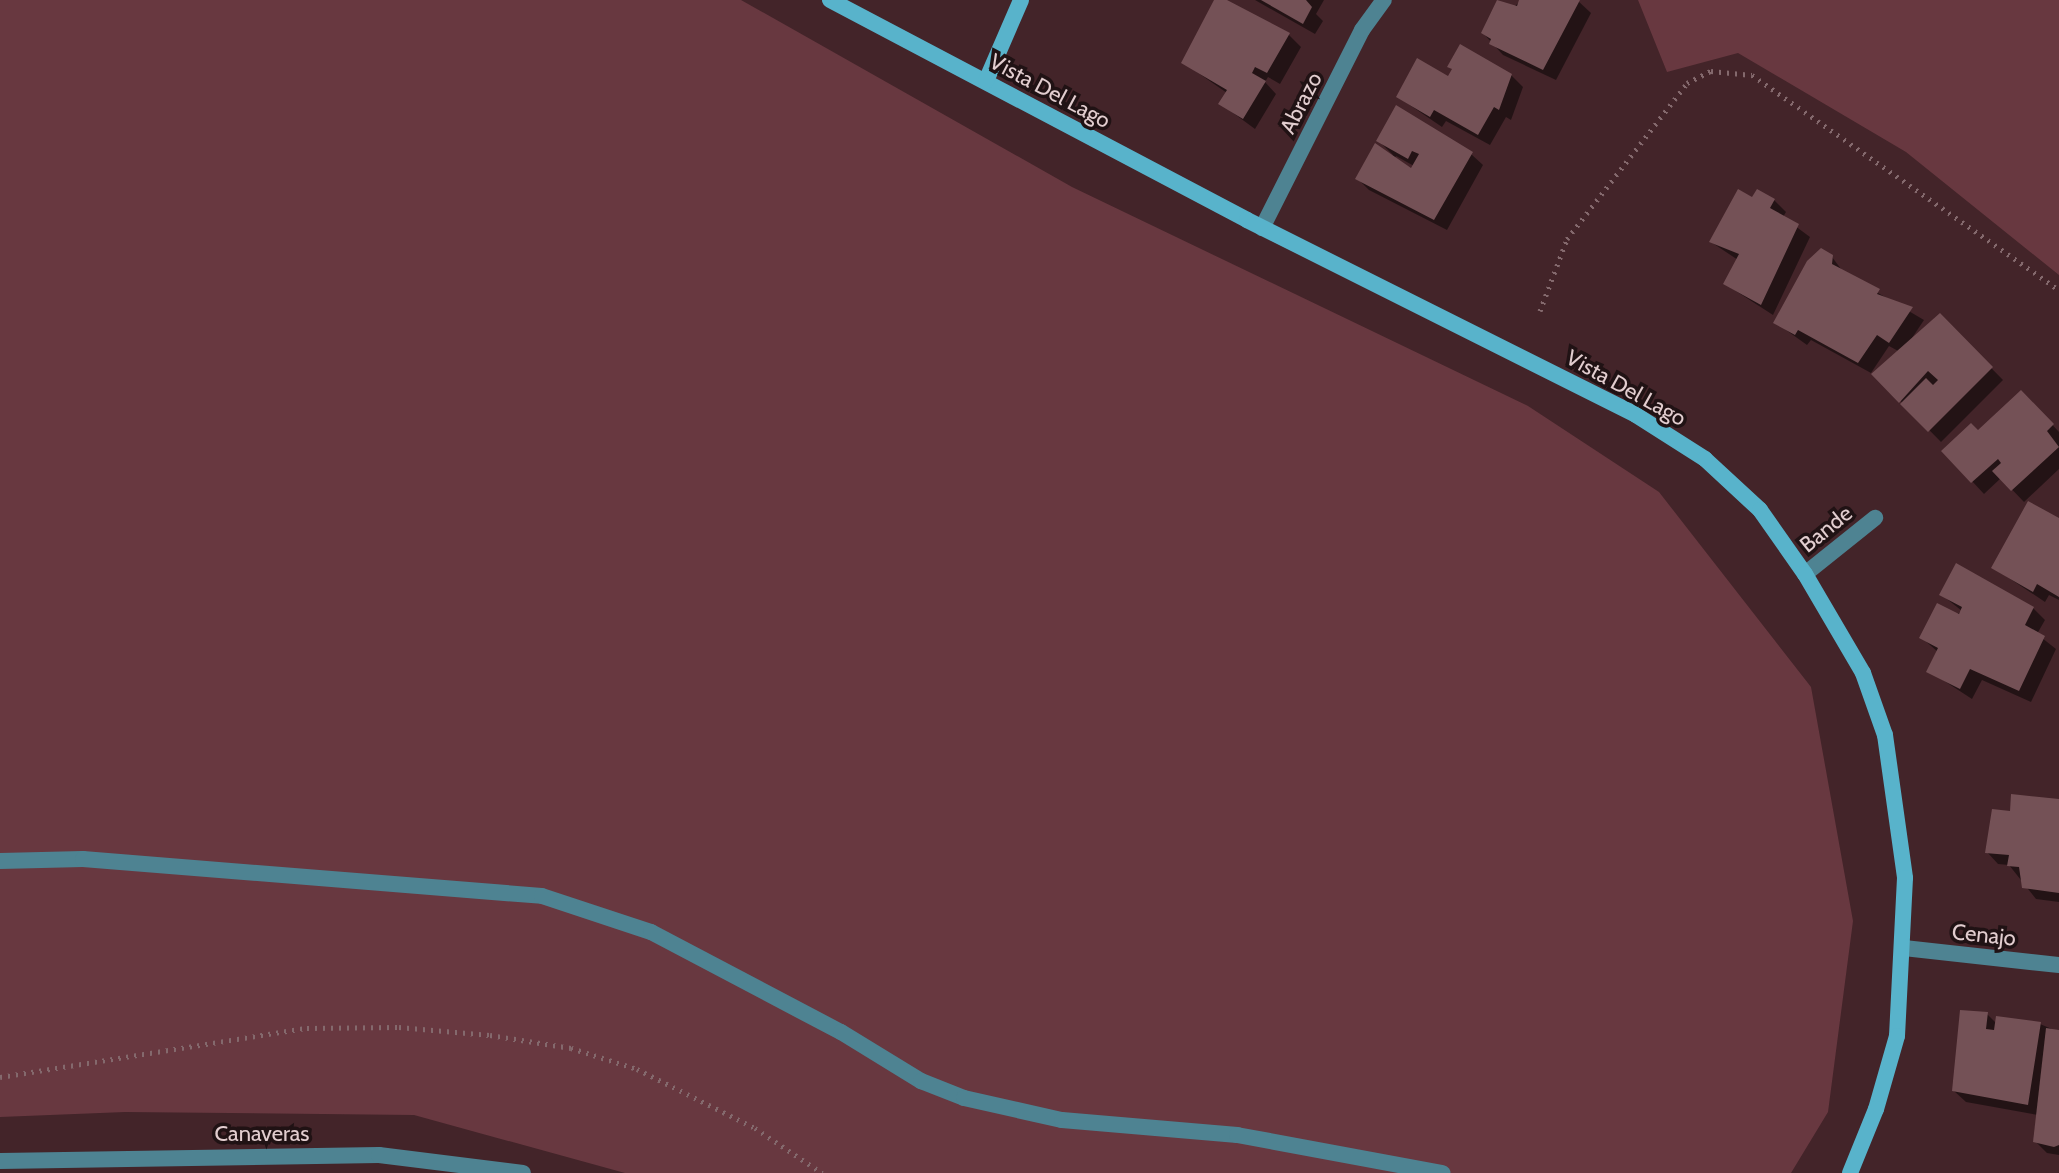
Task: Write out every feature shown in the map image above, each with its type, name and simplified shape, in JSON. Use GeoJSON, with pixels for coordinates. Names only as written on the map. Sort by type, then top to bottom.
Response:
{"type":"FeatureCollection","features":[{"type":"Feature","properties":{"kind":"street","name":"Vista Del Lago"},"geometry":{"type":"LineString","coordinates":[[830,0],[1262,228],[1636,415],[1716,469],[1760,510],[1805,574],[1863,673],[1885,735],[1905,878],[1904,948],[1897,1036],[1876,1109],[1850,1173]]}},
{"type":"Feature","properties":{"kind":"street"},"geometry":{"type":"LineString","coordinates":[[986,81],[1021,0]]}},
{"type":"Feature","properties":{"kind":"street","name":"Abrazo"},"geometry":{"type":"LineString","coordinates":[[1262,228],[1362,30],[1384,0]]}},
{"type":"Feature","properties":{"kind":"street","name":"Bande"},"geometry":{"type":"LineString","coordinates":[[1805,574],[1875,518]]}},
{"type":"Feature","properties":{"kind":"street"},"geometry":{"type":"LineString","coordinates":[[0,861],[83,859],[542,896],[651,932],[841,1032],[921,1081],[964,1098],[1062,1120],[1237,1135],[1443,1173]]}},
{"type":"Feature","properties":{"kind":"street","name":"Cenajo"},"geometry":{"type":"LineString","coordinates":[[1904,948],[2059,965]]}},
{"type":"Feature","properties":{"kind":"street","name":"Canaveras"},"geometry":{"type":"LineString","coordinates":[[0,1161],[379,1155],[523,1173]]}},
{"type":"Feature","properties":{"kind":"path"},"geometry":{"type":"LineString","coordinates":[[1540,311],[1567,239],[1687,83],[1711,71],[1752,75],[2059,290]]}},
{"type":"Feature","properties":{"kind":"path"},"geometry":{"type":"LineString","coordinates":[[0,1077],[307,1028],[399,1027],[490,1035],[571,1048],[637,1069],[755,1128],[822,1173]]}},
{"type":"Feature","properties":{"kind":"shaded area"},"geometry":{"type":"Polygon","coordinates":[[[0,0],[741,0],[1072,187],[1528,406],[1659,492],[1811,687],[1853,921],[1828,1112],[1791,1173],[625,1173],[414,1115],[125,1112],[0,1117],[0,0]]]}},
{"type":"Feature","properties":{"kind":"shaded area"},"geometry":{"type":"Polygon","coordinates":[[[1638,0],[2059,0],[2059,275],[1906,152],[1738,53],[1667,72],[1638,0]]]}},
{"type":"Feature","properties":{"kind":"building"},"geometry":{"type":"Polygon","coordinates":[[[1214,0],[1227,0],[1290,33],[1267,73],[1255,67],[1252,73],[1266,81],[1243,119],[1218,104],[1227,90],[1181,63],[1214,0]]]}},
{"type":"Feature","properties":{"kind":"building"},"geometry":{"type":"Polygon","coordinates":[[[1261,0],[1306,0],[1312,7],[1303,24],[1261,0]]]}},
{"type":"Feature","properties":{"kind":"building"},"geometry":{"type":"Polygon","coordinates":[[[1497,0],[1517,6],[1519,0],[1580,0],[1543,70],[1489,44],[1491,39],[1481,33],[1497,0]]]}},
{"type":"Feature","properties":{"kind":"building"},"geometry":{"type":"Polygon","coordinates":[[[1460,44],[1512,74],[1499,110],[1494,107],[1478,135],[1434,110],[1430,117],[1396,97],[1417,58],[1448,76],[1452,69],[1447,67],[1460,44]]]}},
{"type":"Feature","properties":{"kind":"building"},"geometry":{"type":"Polygon","coordinates":[[[1396,105],[1473,152],[1434,220],[1355,179],[1375,143],[1411,168],[1419,154],[1412,151],[1408,159],[1376,141],[1396,105]]]}},
{"type":"Feature","properties":{"kind":"building"},"geometry":{"type":"Polygon","coordinates":[[[1738,189],[1752,197],[1757,189],[1775,199],[1770,208],[1799,224],[1761,305],[1723,284],[1739,254],[1709,242],[1738,189]]]}},
{"type":"Feature","properties":{"kind":"building"},"geometry":{"type":"Polygon","coordinates":[[[1821,248],[1833,255],[1832,264],[1880,289],[1877,294],[1913,307],[1889,343],[1877,335],[1858,363],[1798,330],[1795,335],[1773,323],[1807,261],[1821,248]]]}},
{"type":"Feature","properties":{"kind":"building"},"geometry":{"type":"Polygon","coordinates":[[[1940,313],[1993,367],[1928,432],[1900,404],[1926,378],[1933,385],[1938,380],[1928,371],[1899,403],[1871,374],[1940,313]]]}},
{"type":"Feature","properties":{"kind":"building"},"geometry":{"type":"Polygon","coordinates":[[[2021,390],[2054,424],[2047,431],[2059,447],[2011,491],[1992,471],[2001,463],[1998,459],[1971,483],[1941,451],[1971,423],[1978,430],[2021,390]]]}},
{"type":"Feature","properties":{"kind":"building"},"geometry":{"type":"Polygon","coordinates":[[[2028,501],[2059,518],[2059,597],[2037,584],[2033,592],[1991,568],[2028,501]]]}},
{"type":"Feature","properties":{"kind":"building"},"geometry":{"type":"Polygon","coordinates":[[[1956,563],[2034,607],[2025,625],[2045,636],[2019,691],[1970,669],[1960,689],[1926,672],[1938,648],[1919,638],[1937,603],[1959,614],[1962,607],[1939,595],[1956,563]]]}},
{"type":"Feature","properties":{"kind":"building"},"geometry":{"type":"Polygon","coordinates":[[[2011,794],[2059,799],[2059,893],[2022,888],[2019,867],[2007,866],[2009,855],[1985,853],[1992,809],[2010,811],[2011,794]]]}},
{"type":"Feature","properties":{"kind":"building"},"geometry":{"type":"Polygon","coordinates":[[[1960,1010],[1988,1012],[1986,1029],[1994,1030],[1996,1016],[2041,1022],[2028,1105],[1952,1091],[1960,1010]]]}},
{"type":"Feature","properties":{"kind":"building"},"geometry":{"type":"Polygon","coordinates":[[[2046,1028],[2059,1030],[2059,1145],[2054,1147],[2033,1142],[2046,1028]]]}}]}
